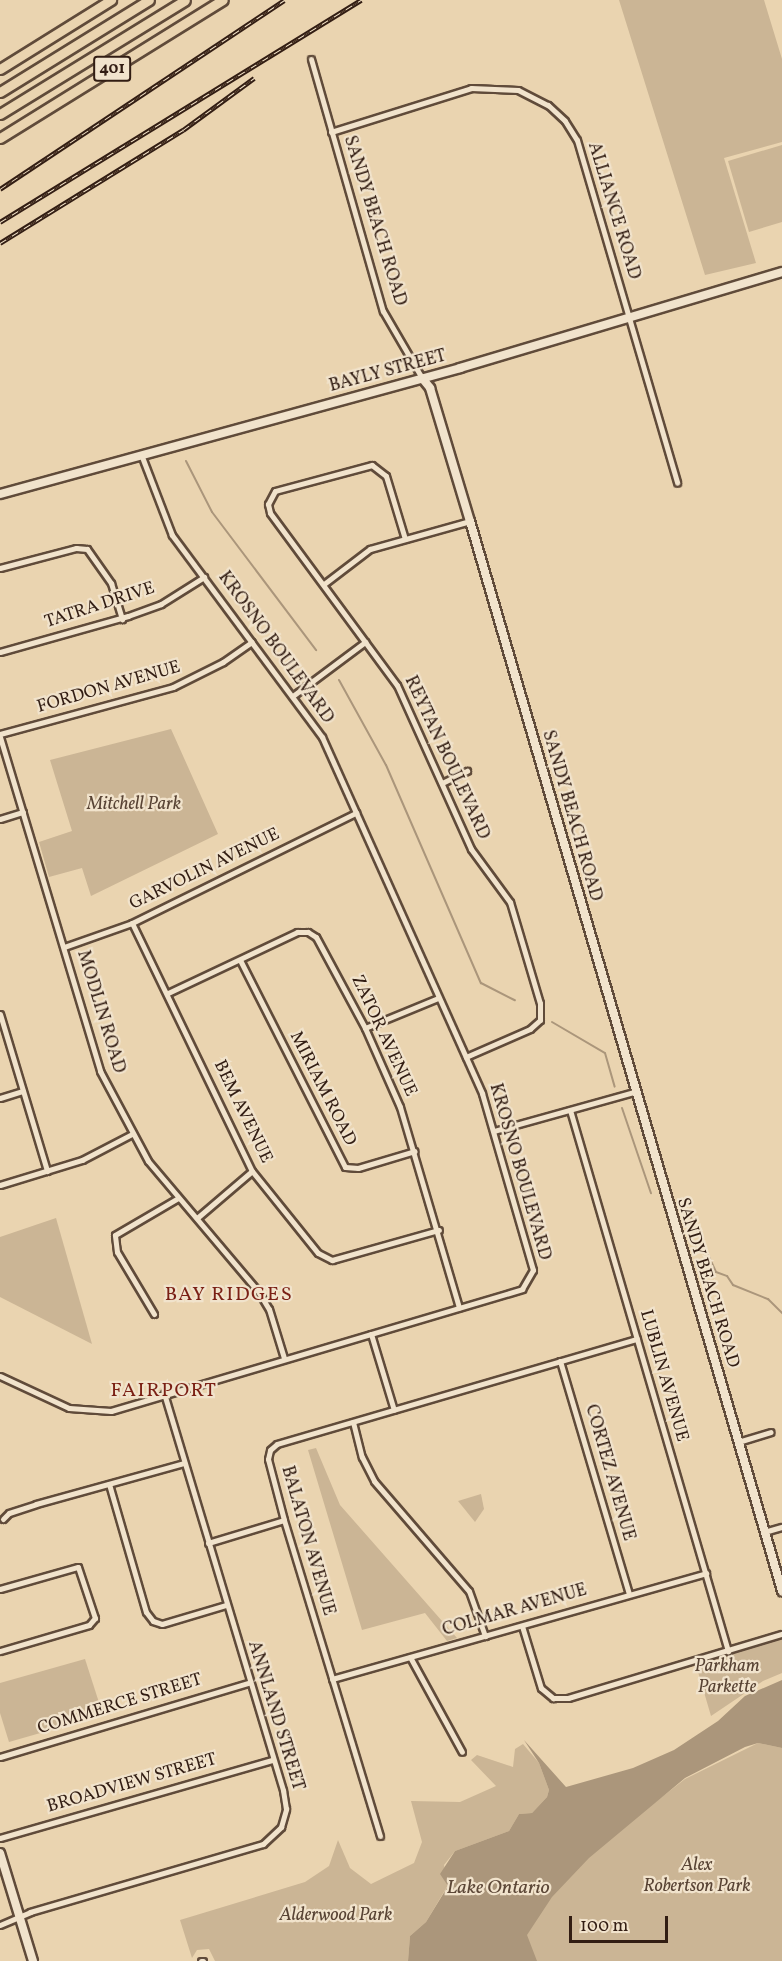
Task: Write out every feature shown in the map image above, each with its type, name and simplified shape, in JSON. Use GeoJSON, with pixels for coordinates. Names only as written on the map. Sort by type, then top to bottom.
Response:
{"type":"FeatureCollection","features":[{"type":"Feature","properties":{"kind":"highway"},"geometry":{"type":"LineString","coordinates":[[0,69],[111,0]]}},
{"type":"Feature","properties":{"kind":"highway","name":"401"},"geometry":{"type":"LineString","coordinates":[[0,92],[149,0]]}},
{"type":"Feature","properties":{"kind":"highway","name":"401"},"geometry":{"type":"LineString","coordinates":[[0,114],[185,0]]}},
{"type":"Feature","properties":{"kind":"highway","name":"401"},"geometry":{"type":"LineString","coordinates":[[0,138],[224,0]]}},
{"type":"Feature","properties":{"kind":"street","name":"SANDY BEACH ROAD"},"geometry":{"type":"LineString","coordinates":[[311,59],[383,311],[430,388],[634,1092],[782,1591]]}},
{"type":"Feature","properties":{"kind":"street","name":"ALLIANCE ROAD"},"geometry":{"type":"LineString","coordinates":[[331,132],[471,88],[518,90],[548,105],[577,140],[677,483]]}},
{"type":"Feature","properties":{"kind":"street","name":"BAYLY STREET"},"geometry":{"type":"LineString","coordinates":[[0,494],[142,457],[422,378],[782,272]]}},
{"type":"Feature","properties":{"kind":"street","name":"KROSNO BOULEVARD"},"geometry":{"type":"LineString","coordinates":[[0,1376],[69,1408],[92,1413],[111,1411],[522,1289],[533,1270],[494,1131],[466,1057],[322,736],[294,695],[172,535],[142,457]]}},
{"type":"Feature","properties":{"kind":"street","name":"REYTAN BOULEVARD"},"geometry":{"type":"LineString","coordinates":[[405,539],[386,476],[372,465],[275,491],[268,504],[270,513],[397,685],[471,849],[510,902],[541,1012],[540,1020],[530,1029],[466,1057]]}},
{"type":"Feature","properties":{"kind":"street"},"geometry":{"type":"LineString","coordinates":[[324,584],[370,549],[470,521]]}},
{"type":"Feature","properties":{"kind":"street"},"geometry":{"type":"LineString","coordinates":[[0,568],[76,548],[87,549],[111,583],[122,619]]}},
{"type":"Feature","properties":{"kind":"street","name":"TATRA DRIVE"},"geometry":{"type":"LineString","coordinates":[[0,652],[122,619],[161,604],[204,577]]}},
{"type":"Feature","properties":{"kind":"street","name":"FORDON AVENUE"},"geometry":{"type":"LineString","coordinates":[[0,735],[173,687],[214,667],[252,642]]}},
{"type":"Feature","properties":{"kind":"street"},"geometry":{"type":"LineString","coordinates":[[294,695],[365,642]]}},
{"type":"Feature","properties":{"kind":"street","name":"MODLIN ROAD"},"geometry":{"type":"LineString","coordinates":[[0,735],[100,1071],[132,1134],[178,1198],[197,1218],[269,1309],[284,1358]]}},
{"type":"Feature","properties":{"kind":"street"},"geometry":{"type":"LineString","coordinates":[[442,783],[467,771]]}},
{"type":"Feature","properties":{"kind":"street"},"geometry":{"type":"LineString","coordinates":[[0,819],[23,812]]}},
{"type":"Feature","properties":{"kind":"street","name":"GARVOLIN AVENUE"},"geometry":{"type":"LineString","coordinates":[[64,947],[132,923],[356,813]]}},
{"type":"Feature","properties":{"kind":"street","name":"BEM AVENUE"},"geometry":{"type":"LineString","coordinates":[[132,923],[168,993],[252,1171],[318,1253],[332,1260],[439,1230]]}},
{"type":"Feature","properties":{"kind":"street","name":"ZATOR AVENUE"},"geometry":{"type":"LineString","coordinates":[[168,993],[297,932],[308,932],[321,943],[365,1028],[415,1150],[459,1307]]}},
{"type":"Feature","properties":{"kind":"street","name":"MIRIAM ROAD"},"geometry":{"type":"LineString","coordinates":[[240,960],[345,1167],[358,1168],[415,1150]]}},
{"type":"Feature","properties":{"kind":"street"},"geometry":{"type":"LineString","coordinates":[[365,1028],[438,998]]}},
{"type":"Feature","properties":{"kind":"street"},"geometry":{"type":"LineString","coordinates":[[0,1014],[47,1171]]}},
{"type":"Feature","properties":{"kind":"street"},"geometry":{"type":"LineString","coordinates":[[0,1098],[23,1091]]}},
{"type":"Feature","properties":{"kind":"street"},"geometry":{"type":"LineString","coordinates":[[494,1131],[634,1092]]}},
{"type":"Feature","properties":{"kind":"street","name":"LUBLIN AVENUE"},"geometry":{"type":"LineString","coordinates":[[570,1110],[728,1651]]}},
{"type":"Feature","properties":{"kind":"street"},"geometry":{"type":"LineString","coordinates":[[0,1185],[82,1160],[132,1134]]}},
{"type":"Feature","properties":{"kind":"street"},"geometry":{"type":"LineString","coordinates":[[197,1218],[252,1171]]}},
{"type":"Feature","properties":{"kind":"street"},"geometry":{"type":"LineString","coordinates":[[154,1314],[117,1252],[115,1235],[178,1198]]}},
{"type":"Feature","properties":{"kind":"street"},"geometry":{"type":"LineString","coordinates":[[371,1334],[394,1410]]}},
{"type":"Feature","properties":{"kind":"street","name":"BALATON AVENUE"},"geometry":{"type":"LineString","coordinates":[[380,1836],[284,1520],[268,1459],[270,1450],[277,1444],[637,1339]]}},
{"type":"Feature","properties":{"kind":"street","name":"CORTEZ AVENUE"},"geometry":{"type":"LineString","coordinates":[[560,1361],[628,1594]]}},
{"type":"Feature","properties":{"kind":"street","name":"ANNLAND STREET"},"geometry":{"type":"LineString","coordinates":[[0,1925],[21,1919],[30,1912],[263,1844],[274,1837],[286,1809],[164,1394]]}},
{"type":"Feature","properties":{"kind":"street"},"geometry":{"type":"LineString","coordinates":[[353,1422],[362,1456],[374,1481],[469,1591],[486,1636]]}},
{"type":"Feature","properties":{"kind":"street"},"geometry":{"type":"LineString","coordinates":[[738,1442],[770,1432]]}},
{"type":"Feature","properties":{"kind":"street"},"geometry":{"type":"LineString","coordinates":[[3,1519],[18,1510],[184,1463]]}},
{"type":"Feature","properties":{"kind":"street"},"geometry":{"type":"LineString","coordinates":[[109,1484],[146,1612],[153,1621],[162,1624],[226,1605]]}},
{"type":"Feature","properties":{"kind":"street"},"geometry":{"type":"LineString","coordinates":[[208,1543],[284,1520]]}},
{"type":"Feature","properties":{"kind":"street"},"geometry":{"type":"LineString","coordinates":[[764,1532],[782,1527]]}},
{"type":"Feature","properties":{"kind":"street"},"geometry":{"type":"LineString","coordinates":[[0,1589],[78,1567],[94,1618],[89,1625],[0,1652]]}},
{"type":"Feature","properties":{"kind":"street","name":"COLMAR AVENUE"},"geometry":{"type":"LineString","coordinates":[[332,1679],[706,1573]]}},
{"type":"Feature","properties":{"kind":"street"},"geometry":{"type":"LineString","coordinates":[[522,1626],[541,1688],[553,1698],[568,1698],[782,1634]]}},
{"type":"Feature","properties":{"kind":"street"},"geometry":{"type":"LineString","coordinates":[[410,1657],[462,1752]]}},
{"type":"Feature","properties":{"kind":"street","name":"COMMERCE STREET"},"geometry":{"type":"LineString","coordinates":[[0,1757],[249,1683]]}},
{"type":"Feature","properties":{"kind":"street","name":"BROADVIEW STREET"},"geometry":{"type":"LineString","coordinates":[[0,1838],[272,1760]]}},
{"type":"Feature","properties":{"kind":"street"},"geometry":{"type":"LineString","coordinates":[[0,1853],[33,1961]]}},
{"type":"Feature","properties":{"kind":"green space"},"geometry":{"type":"Polygon","coordinates":[[[619,0],[764,0],[782,59],[782,142],[724,158],[756,263],[705,275],[619,0]]]}},
{"type":"Feature","properties":{"kind":"green space"},"geometry":{"type":"Polygon","coordinates":[[[782,145],[782,222],[749,232],[728,161],[782,145]]]}},
{"type":"Feature","properties":{"kind":"green space","name":"Mitchell Park"},"geometry":{"type":"Polygon","coordinates":[[[171,729],[218,834],[91,896],[82,868],[49,877],[39,842],[72,831],[50,760],[171,729]]]}},
{"type":"Feature","properties":{"kind":"green space"},"geometry":{"type":"Polygon","coordinates":[[[56,1218],[92,1344],[0,1297],[0,1237],[56,1218]]]}},
{"type":"Feature","properties":{"kind":"green space"},"geometry":{"type":"Polygon","coordinates":[[[316,1448],[340,1505],[457,1638],[447,1641],[425,1613],[362,1630],[308,1450],[316,1448]]]}},
{"type":"Feature","properties":{"kind":"green space"},"geometry":{"type":"Polygon","coordinates":[[[481,1494],[484,1509],[475,1522],[458,1501],[481,1494]]]}},
{"type":"Feature","properties":{"kind":"green space","name":"Parkham Parkette"},"geometry":{"type":"Polygon","coordinates":[[[782,1639],[782,1673],[763,1681],[711,1716],[696,1665],[782,1639]]]}},
{"type":"Feature","properties":{"kind":"green space"},"geometry":{"type":"Polygon","coordinates":[[[85,1659],[103,1715],[9,1742],[0,1713],[0,1683],[85,1659]]]}},
{"type":"Feature","properties":{"kind":"green space","name":"Alex Robertson Park"},"geometry":{"type":"Polygon","coordinates":[[[758,1743],[782,1748],[782,1961],[513,1961],[515,1911],[685,1779],[758,1743]]]}},
{"type":"Feature","properties":{"kind":"green space","name":"Alderwood Park"},"geometry":{"type":"Polygon","coordinates":[[[523,1744],[539,1763],[549,1790],[547,1797],[532,1813],[519,1814],[509,1831],[455,1851],[444,1865],[448,1885],[426,1922],[410,1936],[408,1961],[215,1961],[209,1949],[197,1950],[192,1958],[180,1920],[305,1882],[329,1866],[338,1840],[350,1868],[371,1884],[414,1863],[422,1842],[411,1801],[460,1802],[496,1786],[471,1760],[477,1755],[513,1767],[515,1749],[523,1744]]]}},
{"type":"Feature","properties":{"kind":"water","name":"Lake Ontario"},"geometry":{"type":"Polygon","coordinates":[[[782,1680],[782,1748],[758,1743],[745,1747],[685,1778],[589,1858],[552,1897],[527,1935],[537,1961],[408,1961],[410,1936],[426,1922],[448,1886],[440,1874],[455,1851],[509,1831],[519,1814],[532,1813],[547,1797],[549,1790],[539,1763],[524,1740],[566,1787],[633,1768],[674,1750],[718,1721],[745,1696],[782,1680]]]}},
{"type":"Feature","properties":{"kind":"waterway"},"geometry":{"type":"LineString","coordinates":[[186,461],[212,512],[316,650]]}},
{"type":"Feature","properties":{"kind":"waterway"},"geometry":{"type":"LineString","coordinates":[[339,680],[386,765],[481,983],[515,1000]]}},
{"type":"Feature","properties":{"kind":"waterway"},"geometry":{"type":"LineString","coordinates":[[552,1022],[605,1053],[615,1087]]}},
{"type":"Feature","properties":{"kind":"waterway"},"geometry":{"type":"LineString","coordinates":[[622,1108],[651,1193]]}},
{"type":"Feature","properties":{"kind":"waterway"},"geometry":{"type":"LineString","coordinates":[[688,1211],[716,1272],[727,1276],[733,1285],[768,1299],[782,1313]]}},
{"type":"Feature","properties":{"kind":"railway"},"geometry":{"type":"LineString","coordinates":[[0,189],[284,0]]}},
{"type":"Feature","properties":{"kind":"railway"},"geometry":{"type":"LineString","coordinates":[[0,222],[361,0]]}},
{"type":"Feature","properties":{"kind":"railway"},"geometry":{"type":"LineString","coordinates":[[0,243],[183,130],[254,78]]}},
{"type":"Feature","properties":{"kind":"district","name":"BAY RIDGES"},"geometry":{"type":"Point","coordinates":[229,1295]}},
{"type":"Feature","properties":{"kind":"district","name":"FAIRPORT"},"geometry":{"type":"Point","coordinates":[164,1391]}}]}
